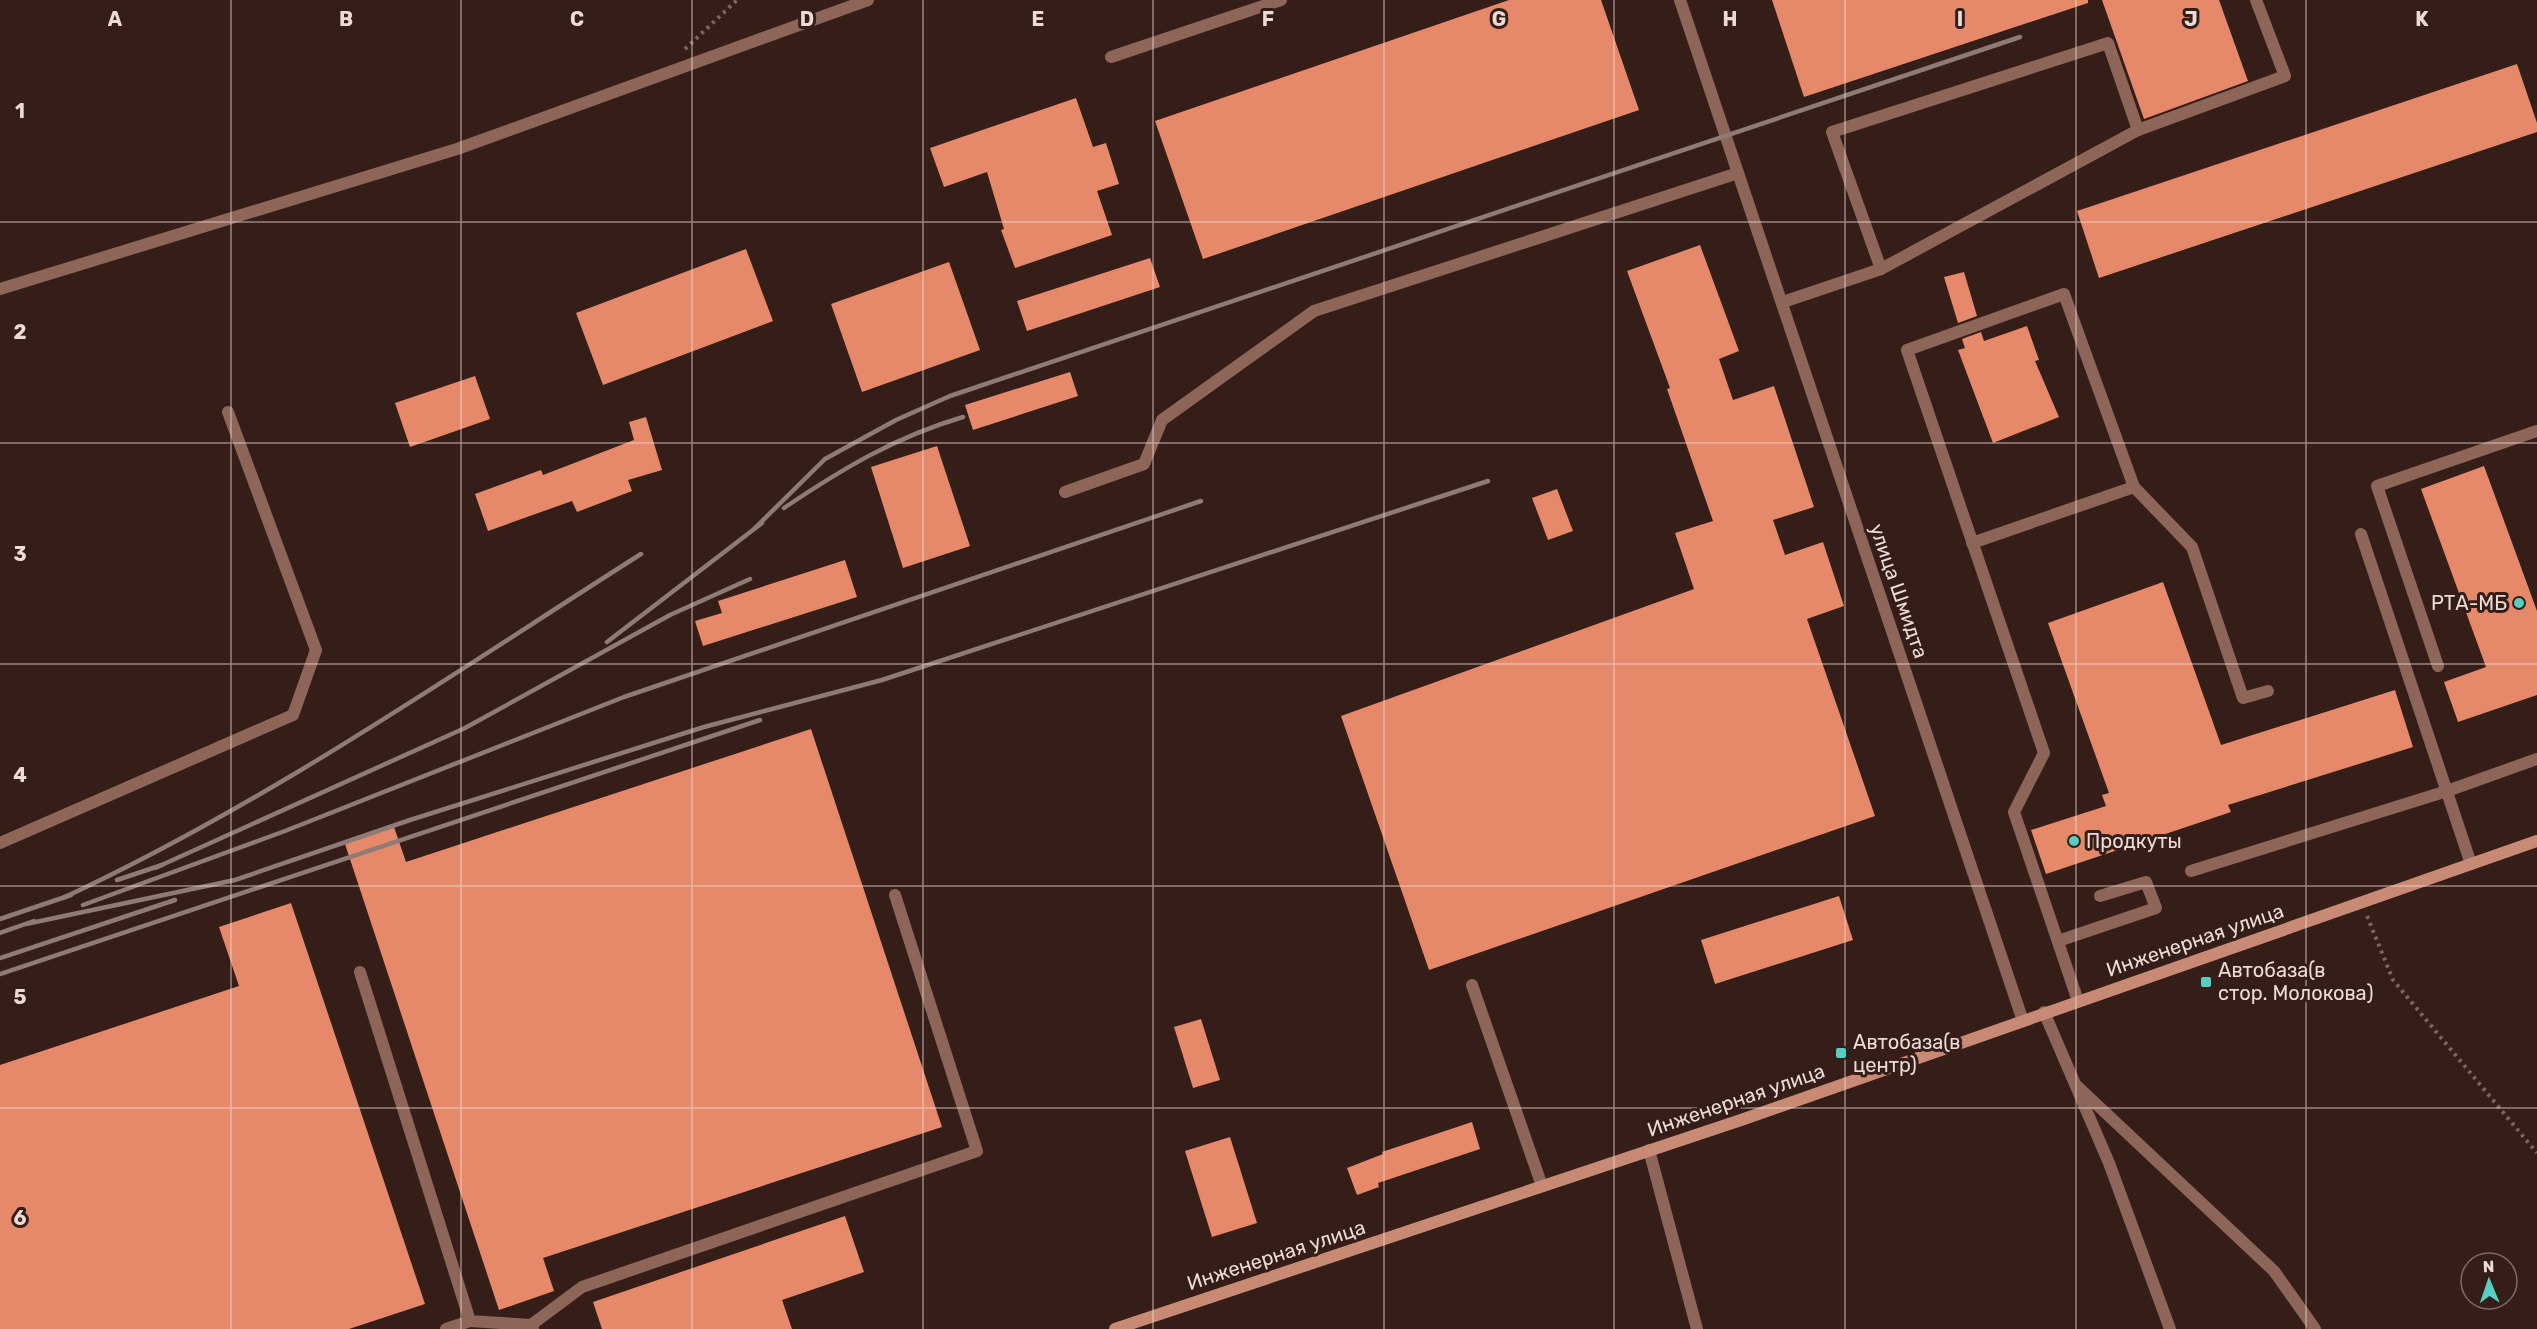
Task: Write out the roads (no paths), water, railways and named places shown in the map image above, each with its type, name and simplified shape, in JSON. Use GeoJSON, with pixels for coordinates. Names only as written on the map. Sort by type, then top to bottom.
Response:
{"type":"FeatureCollection","features":[{"type":"Feature","properties":{"kind":"street"},"geometry":{"type":"LineString","coordinates":[[0,289],[457,149],[868,0]]}},
{"type":"Feature","properties":{"kind":"street"},"geometry":{"type":"LineString","coordinates":[[1111,57],[1281,0]]}},
{"type":"Feature","properties":{"kind":"street","name":"улица Шмидта"},"geometry":{"type":"LineString","coordinates":[[1680,0],[2023,1020]]}},
{"type":"Feature","properties":{"kind":"street"},"geometry":{"type":"LineString","coordinates":[[1782,302],[1881,269],[2138,130],[2285,76],[2256,0]]}},
{"type":"Feature","properties":{"kind":"street"},"geometry":{"type":"LineString","coordinates":[[1881,269],[1832,132],[2108,42],[2138,130]]}},
{"type":"Feature","properties":{"kind":"street"},"geometry":{"type":"LineString","coordinates":[[1065,492],[1144,464],[1162,420],[1314,311],[1738,173]]}},
{"type":"Feature","properties":{"kind":"street"},"geometry":{"type":"LineString","coordinates":[[2078,1001],[2014,812],[2044,753],[1907,350],[2064,294],[2134,487],[2192,547],[2243,698],[2268,691]]}},
{"type":"Feature","properties":{"kind":"street"},"geometry":{"type":"LineString","coordinates":[[0,843],[293,715],[316,650],[228,412]]}},
{"type":"Feature","properties":{"kind":"street"},"geometry":{"type":"LineString","coordinates":[[2438,666],[2378,486],[2537,431]]}},
{"type":"Feature","properties":{"kind":"street"},"geometry":{"type":"LineString","coordinates":[[1972,543],[2134,487]]}},
{"type":"Feature","properties":{"kind":"street"},"geometry":{"type":"LineString","coordinates":[[2361,534],[2471,864]]}},
{"type":"Feature","properties":{"kind":"street"},"geometry":{"type":"LineString","coordinates":[[2192,872],[2537,759]]}},
{"type":"Feature","properties":{"kind":"street","name":"Инженерная улица"},"geometry":{"type":"LineString","coordinates":[[1115,1329],[1649,1150],[2537,842]]}},
{"type":"Feature","properties":{"kind":"street"},"geometry":{"type":"LineString","coordinates":[[2058,941],[2156,908],[2146,882],[2100,896]]}},
{"type":"Feature","properties":{"kind":"street"},"geometry":{"type":"LineString","coordinates":[[446,1329],[470,1321],[532,1327],[582,1287],[977,1151],[895,895]]}},
{"type":"Feature","properties":{"kind":"street"},"geometry":{"type":"LineString","coordinates":[[360,972],[470,1321]]}},
{"type":"Feature","properties":{"kind":"street"},"geometry":{"type":"LineString","coordinates":[[1472,985],[1542,1186]]}},
{"type":"Feature","properties":{"kind":"street"},"geometry":{"type":"LineString","coordinates":[[2043,1012],[2109,1163],[2170,1329]]}},
{"type":"Feature","properties":{"kind":"street"},"geometry":{"type":"LineString","coordinates":[[2077,1086],[2274,1271],[2315,1329]]}},
{"type":"Feature","properties":{"kind":"street"},"geometry":{"type":"LineString","coordinates":[[1649,1150],[1697,1329]]}},
{"type":"Feature","properties":{"kind":"railway"},"geometry":{"type":"LineString","coordinates":[[755,528],[825,459],[896,420],[950,396],[2020,37]]}},
{"type":"Feature","properties":{"kind":"railway"},"geometry":{"type":"LineString","coordinates":[[784,508],[870,455],[914,434],[963,417]]}},
{"type":"Feature","properties":{"kind":"railway"},"geometry":{"type":"LineString","coordinates":[[26,924],[235,880],[410,820],[704,727],[882,680],[1488,481]]}},
{"type":"Feature","properties":{"kind":"railway"},"geometry":{"type":"LineString","coordinates":[[83,905],[285,831],[624,697],[1201,501]]}},
{"type":"Feature","properties":{"kind":"railway"},"geometry":{"type":"LineString","coordinates":[[607,642],[762,523]]}},
{"type":"Feature","properties":{"kind":"railway"},"geometry":{"type":"LineString","coordinates":[[63,898],[139,861],[286,779],[429,691],[641,554]]}},
{"type":"Feature","properties":{"kind":"railway"},"geometry":{"type":"LineString","coordinates":[[155,868],[465,728],[670,615],[750,579]]}},
{"type":"Feature","properties":{"kind":"railway"},"geometry":{"type":"LineString","coordinates":[[0,974],[760,720]]}},
{"type":"Feature","properties":{"kind":"railway"},"geometry":{"type":"LineString","coordinates":[[117,880],[162,865]]}},
{"type":"Feature","properties":{"kind":"railway"},"geometry":{"type":"LineString","coordinates":[[0,919],[71,895]]}},
{"type":"Feature","properties":{"kind":"railway"},"geometry":{"type":"LineString","coordinates":[[0,958],[175,900]]}},
{"type":"Feature","properties":{"kind":"railway"},"geometry":{"type":"LineString","coordinates":[[0,933],[34,921]]}},
{"type":"Feature","properties":{"kind":"place","name":"РТА-МБ"},"geometry":{"type":"Point","coordinates":[2519,603]}},
{"type":"Feature","properties":{"kind":"place","name":"Продкуты"},"geometry":{"type":"Point","coordinates":[2074,841]}},
{"type":"Feature","properties":{"kind":"place","name":"Автобаза(в стор. Молокова)"},"geometry":{"type":"Point","coordinates":[2206,982]}},
{"type":"Feature","properties":{"kind":"place","name":"Автобаза(в центр)"},"geometry":{"type":"Point","coordinates":[1841,1053]}}]}
